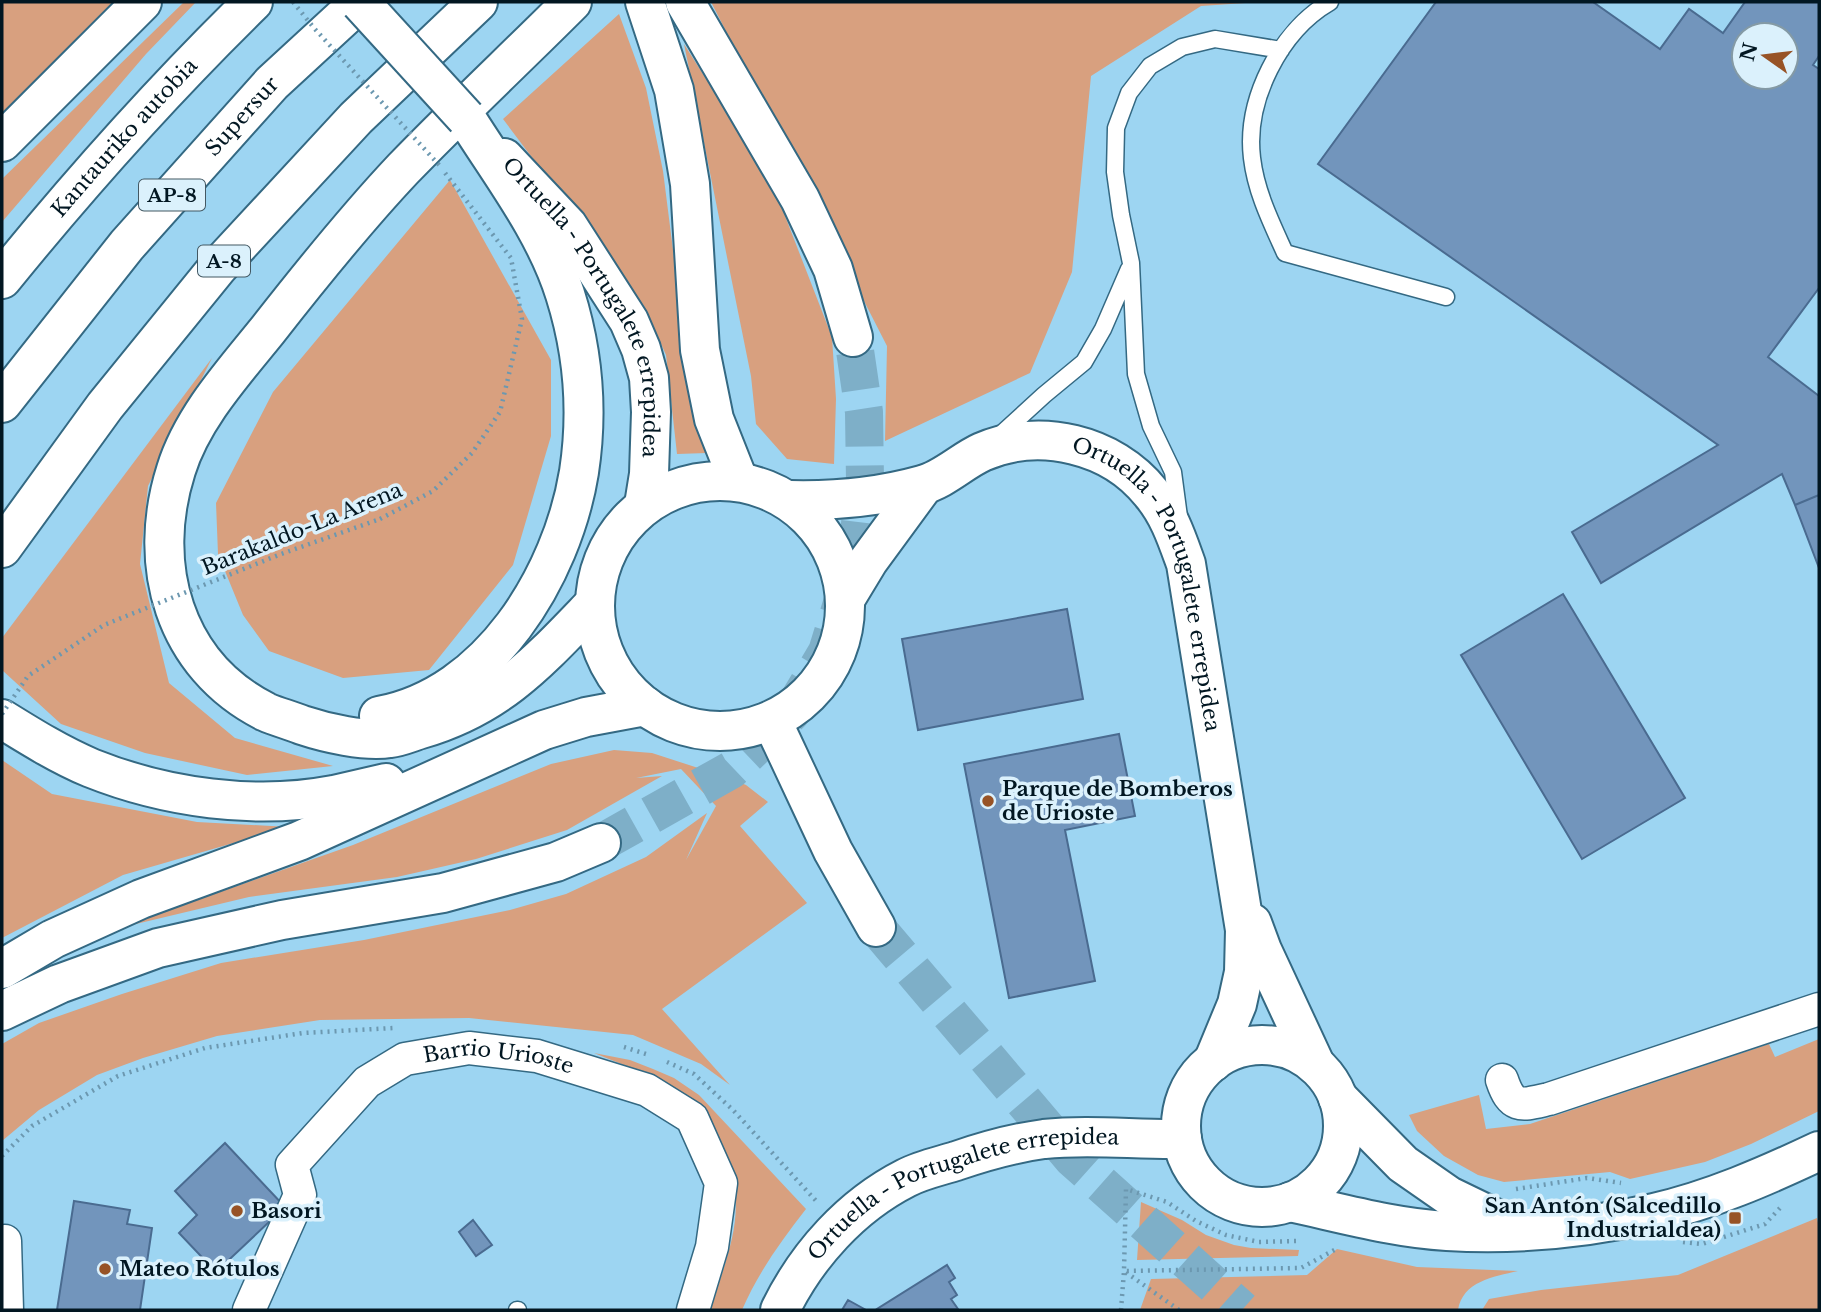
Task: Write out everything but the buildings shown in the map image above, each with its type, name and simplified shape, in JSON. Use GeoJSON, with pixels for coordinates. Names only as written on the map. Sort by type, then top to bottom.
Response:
{"type":"FeatureCollection","features":[{"type":"Feature","properties":{"kind":"main road"},"geometry":{"type":"LineString","coordinates":[[2,142],[142,2]]}},
{"type":"Feature","properties":{"kind":"main road","name":"Kantauriko autobia"},"geometry":{"type":"LineString","coordinates":[[2,279],[62,205],[253,2]]}},
{"type":"Feature","properties":{"kind":"main road","name":"Ortuella - Portugalete errepidea"},"geometry":{"type":"LineString","coordinates":[[360,2],[477,132],[568,226],[629,321],[649,378],[651,412],[645,505]]}},
{"type":"Feature","properties":{"kind":"main road","name":"Supersur"},"geometry":{"type":"LineString","coordinates":[[2,403],[127,245],[272,83],[360,2]]}},
{"type":"Feature","properties":{"kind":"main road","name":"A-8"},"geometry":{"type":"LineString","coordinates":[[2,548],[105,406],[218,267],[356,118],[478,2]]}},
{"type":"Feature","properties":{"kind":"main road"},"geometry":{"type":"LineString","coordinates":[[572,2],[403,170],[313,272],[221,388],[196,427],[176,469],[163,528],[165,573],[175,613],[195,651],[220,681],[266,712],[311,728],[348,736],[389,739],[452,720],[500,694],[544,655],[595,603]]}},
{"type":"Feature","properties":{"kind":"main road"},"geometry":{"type":"LineString","coordinates":[[645,2],[674,90],[690,184],[700,350],[714,419],[739,482]]}},
{"type":"Feature","properties":{"kind":"main road"},"geometry":{"type":"LineString","coordinates":[[685,2],[800,199],[833,268],[852,337]]}},
{"type":"Feature","properties":{"kind":"main road"},"geometry":{"type":"LineString","coordinates":[[311,728],[385,715],[436,696],[478,667],[516,624],[547,570],[566,522],[579,472],[583,410],[580,353],[565,293],[544,243],[477,132]]}},
{"type":"Feature","properties":{"kind":"main road","name":"Ortuella - Portugalete errepidea"},"geometry":{"type":"LineString","coordinates":[[790,500],[834,500],[924,485],[983,452],[1028,440],[1057,441],[1083,446],[1121,464],[1151,492],[1170,520],[1186,564],[1245,930],[1244,972],[1237,1004],[1213,1062]]}},
{"type":"Feature","properties":{"kind":"main road"},"geometry":{"type":"LineString","coordinates":[[707,481],[739,482],[769,490],[790,500],[812,520],[830,545],[841,569],[846,598],[841,638],[826,673],[802,702],[772,721],[732,731],[702,729],[674,722],[645,706],[626,688],[607,660],[596,629],[595,603],[599,569],[618,531],[645,505],[675,488],[707,481]]}},
{"type":"Feature","properties":{"kind":"main road","name":"Ortuella - Portugalete errepidea"},"geometry":{"type":"LineString","coordinates":[[846,598],[869,559],[924,485]]}},
{"type":"Feature","properties":{"kind":"main road"},"geometry":{"type":"LineString","coordinates":[[2,969],[53,939],[141,899],[299,841],[565,723],[645,706]]}},
{"type":"Feature","properties":{"kind":"main road"},"geometry":{"type":"LineString","coordinates":[[2,719],[42,744],[92,768],[161,790],[215,798],[268,801],[332,795],[399,780],[500,751]]}},
{"type":"Feature","properties":{"kind":"main road"},"geometry":{"type":"LineString","coordinates":[[772,721],[832,851],[876,927]]}},
{"type":"Feature","properties":{"kind":"main road"},"geometry":{"type":"LineString","coordinates":[[2,1011],[59,984],[158,948],[282,920],[443,893],[556,862],[601,843]]}},
{"type":"Feature","properties":{"kind":"main road","name":"Ortuella - Portugalete errepidea"},"geometry":{"type":"LineString","coordinates":[[1239,888],[1262,950],[1315,1064]]}},
{"type":"Feature","properties":{"kind":"main road"},"geometry":{"type":"LineString","coordinates":[[1253,1045],[1275,1046],[1297,1052],[1315,1064],[1329,1080],[1338,1098],[1343,1123],[1340,1148],[1329,1171],[1312,1190],[1290,1202],[1266,1207],[1242,1205],[1221,1196],[1202,1181],[1189,1161],[1182,1139],[1181,1117],[1187,1096],[1197,1077],[1213,1062],[1232,1050],[1253,1045]]}},
{"type":"Feature","properties":{"kind":"main road"},"geometry":{"type":"LineString","coordinates":[[1338,1098],[1403,1164],[1449,1196],[1521,1231]]}},
{"type":"Feature","properties":{"kind":"main road","name":"Ortuella - Portugalete errepidea"},"geometry":{"type":"LineString","coordinates":[[780,1310],[802,1271],[839,1226],[871,1199],[907,1177],[991,1149],[1043,1139],[1182,1139]]}},
{"type":"Feature","properties":{"kind":"main road"},"geometry":{"type":"LineString","coordinates":[[1290,1202],[1385,1222],[1447,1231],[1521,1231],[1583,1226],[1655,1213],[1761,1178],[1819,1152]]}},
{"type":"Feature","properties":{"kind":"street"},"geometry":{"type":"LineString","coordinates":[[1502,1080],[1507,1094],[1514,1102],[1524,1105],[1819,1009]]}},
{"type":"Feature","properties":{"kind":"street","name":"Barrio Urioste"},"geometry":{"type":"LineString","coordinates":[[249,1310],[300,1195],[292,1165],[368,1083],[405,1059],[469,1048],[537,1056],[610,1076],[647,1090],[692,1118],[720,1182],[712,1247],[693,1310]]}},
{"type":"Feature","properties":{"kind":"street"},"geometry":{"type":"LineString","coordinates":[[5,1241],[7,1310]]}},
{"type":"Feature","properties":{"kind":"lane"},"geometry":{"type":"LineString","coordinates":[[1330,2],[1300,25],[1281,50],[1266,78],[1254,116],[1252,156],[1261,201],[1285,253],[1446,297]]}},
{"type":"Feature","properties":{"kind":"lane"},"geometry":{"type":"LineString","coordinates":[[1186,564],[1173,471],[1151,426],[1136,374],[1131,263],[1115,172],[1116,128],[1129,93],[1150,66],[1182,47],[1215,39],[1281,50]]}},
{"type":"Feature","properties":{"kind":"lane"},"geometry":{"type":"LineString","coordinates":[[983,452],[1084,362],[1103,329],[1131,263]]}},
{"type":"Feature","properties":{"kind":"path","name":"Barakaldo-La Arena"},"geometry":{"type":"LineString","coordinates":[[2,713],[27,676],[104,625],[281,554],[380,519],[433,491],[472,453],[500,412],[522,319],[511,258],[439,166],[293,2]]}},
{"type":"Feature","properties":{"kind":"path"},"geometry":{"type":"LineString","coordinates":[[1504,1189],[1587,1178],[1626,1184]]}},
{"type":"Feature","properties":{"kind":"path"},"geometry":{"type":"LineString","coordinates":[[1121,1310],[1126,1189],[1167,1202],[1196,1221],[1226,1235],[1259,1242],[1299,1241]]}},
{"type":"Feature","properties":{"kind":"path"},"geometry":{"type":"LineString","coordinates":[[1124,1271],[1301,1269],[1345,1244],[1333,1244]]}},
{"type":"Feature","properties":{"kind":"path"},"geometry":{"type":"LineString","coordinates":[[1124,1271],[1180,1310]]}},
{"type":"Feature","properties":{"kind":"shaded area"},"geometry":{"type":"Polygon","coordinates":[[[2,2],[120,2],[2,115],[2,2]]]}},
{"type":"Feature","properties":{"kind":"shaded area"},"geometry":{"type":"Polygon","coordinates":[[[184,2],[196,2],[146,54],[2,222],[2,179],[184,2]]]}},
{"type":"Feature","properties":{"kind":"shaded area"},"geometry":{"type":"Polygon","coordinates":[[[711,2],[1260,2],[1201,6],[1091,76],[1072,272],[1030,373],[885,441],[887,346],[711,2]]]}},
{"type":"Feature","properties":{"kind":"shaded area"},"geometry":{"type":"Polygon","coordinates":[[[619,14],[646,88],[663,171],[681,313],[707,453],[677,454],[666,355],[644,306],[503,119],[619,14]]]}},
{"type":"Feature","properties":{"kind":"shaded area"},"geometry":{"type":"Polygon","coordinates":[[[684,44],[773,185],[832,337],[836,399],[834,464],[787,459],[756,424],[751,376],[684,44]]]}},
{"type":"Feature","properties":{"kind":"shaded area"},"geometry":{"type":"Polygon","coordinates":[[[450,180],[551,360],[551,436],[513,565],[429,670],[343,678],[269,651],[243,615],[218,554],[216,503],[273,392],[450,180]]]}},
{"type":"Feature","properties":{"kind":"shaded area"},"geometry":{"type":"Polygon","coordinates":[[[212,358],[148,486],[140,564],[169,683],[235,738],[333,766],[247,775],[145,753],[61,724],[2,670],[2,638],[212,358]]]}},
{"type":"Feature","properties":{"kind":"shaded area"},"geometry":{"type":"Polygon","coordinates":[[[614,750],[652,753],[726,777],[746,785],[768,802],[740,826],[807,903],[662,1009],[730,1085],[701,1064],[633,1035],[469,1018],[320,1020],[217,1036],[97,1075],[39,1110],[2,1141],[2,1044],[39,1023],[221,963],[364,940],[510,910],[566,894],[646,857],[707,813],[686,860],[716,806],[681,769],[636,778],[662,776],[567,830],[476,859],[397,877],[249,897],[115,929],[353,845],[551,764],[614,750]]]}},
{"type":"Feature","properties":{"kind":"shaded area"},"geometry":{"type":"Polygon","coordinates":[[[2,760],[52,794],[197,822],[289,827],[123,875],[2,938],[2,760]]]}},
{"type":"Feature","properties":{"kind":"shaded area"},"geometry":{"type":"Polygon","coordinates":[[[1819,1039],[1819,1111],[1751,1144],[1705,1162],[1630,1179],[1610,1172],[1504,1182],[1478,1175],[1444,1156],[1417,1131],[1409,1115],[1479,1095],[1486,1129],[1530,1124],[1769,1044],[1775,1057],[1819,1039]]]}},
{"type":"Feature","properties":{"kind":"shaded area"},"geometry":{"type":"Polygon","coordinates":[[[594,1053],[630,1060],[653,1069],[674,1078],[699,1095],[806,1209],[755,1283],[742,1310],[710,1310],[731,1241],[736,1199],[725,1155],[712,1131],[696,1107],[673,1087],[594,1053]]]}},
{"type":"Feature","properties":{"kind":"shaded area"},"geometry":{"type":"Polygon","coordinates":[[[1141,1202],[1182,1220],[1206,1235],[1234,1245],[1299,1250],[1298,1256],[1137,1260],[1141,1202]]]}},
{"type":"Feature","properties":{"kind":"shaded area"},"geometry":{"type":"Polygon","coordinates":[[[1817,1218],[1819,1310],[1482,1310],[1489,1299],[1541,1290],[1678,1275],[1817,1218]]]}},
{"type":"Feature","properties":{"kind":"shaded area"},"geometry":{"type":"Polygon","coordinates":[[[1337,1249],[1417,1267],[1518,1271],[1489,1278],[1473,1286],[1461,1300],[1458,1310],[1140,1310],[1151,1279],[1307,1275],[1337,1249]]]}},
{"type":"Feature","properties":{"kind":"tunnel"},"geometry":{"type":"LineString","coordinates":[[601,843],[731,770],[791,713],[827,652],[856,558],[865,481],[864,412],[853,337]]}},
{"type":"Feature","properties":{"kind":"tunnel"},"geometry":{"type":"LineString","coordinates":[[876,927],[1072,1158],[1242,1310]]}},
{"type":"Feature","properties":{"kind":"place","name":"Parque de Bomberos de Urioste"},"geometry":{"type":"Point","coordinates":[988,801]}},
{"type":"Feature","properties":{"kind":"place","name":"Basori"},"geometry":{"type":"Point","coordinates":[237,1211]}},
{"type":"Feature","properties":{"kind":"place","name":"San Antón (Salcedillo Industrialdea)"},"geometry":{"type":"Point","coordinates":[1735,1218]}},
{"type":"Feature","properties":{"kind":"place","name":"Mateo Rótulos"},"geometry":{"type":"Point","coordinates":[105,1269]}}]}
